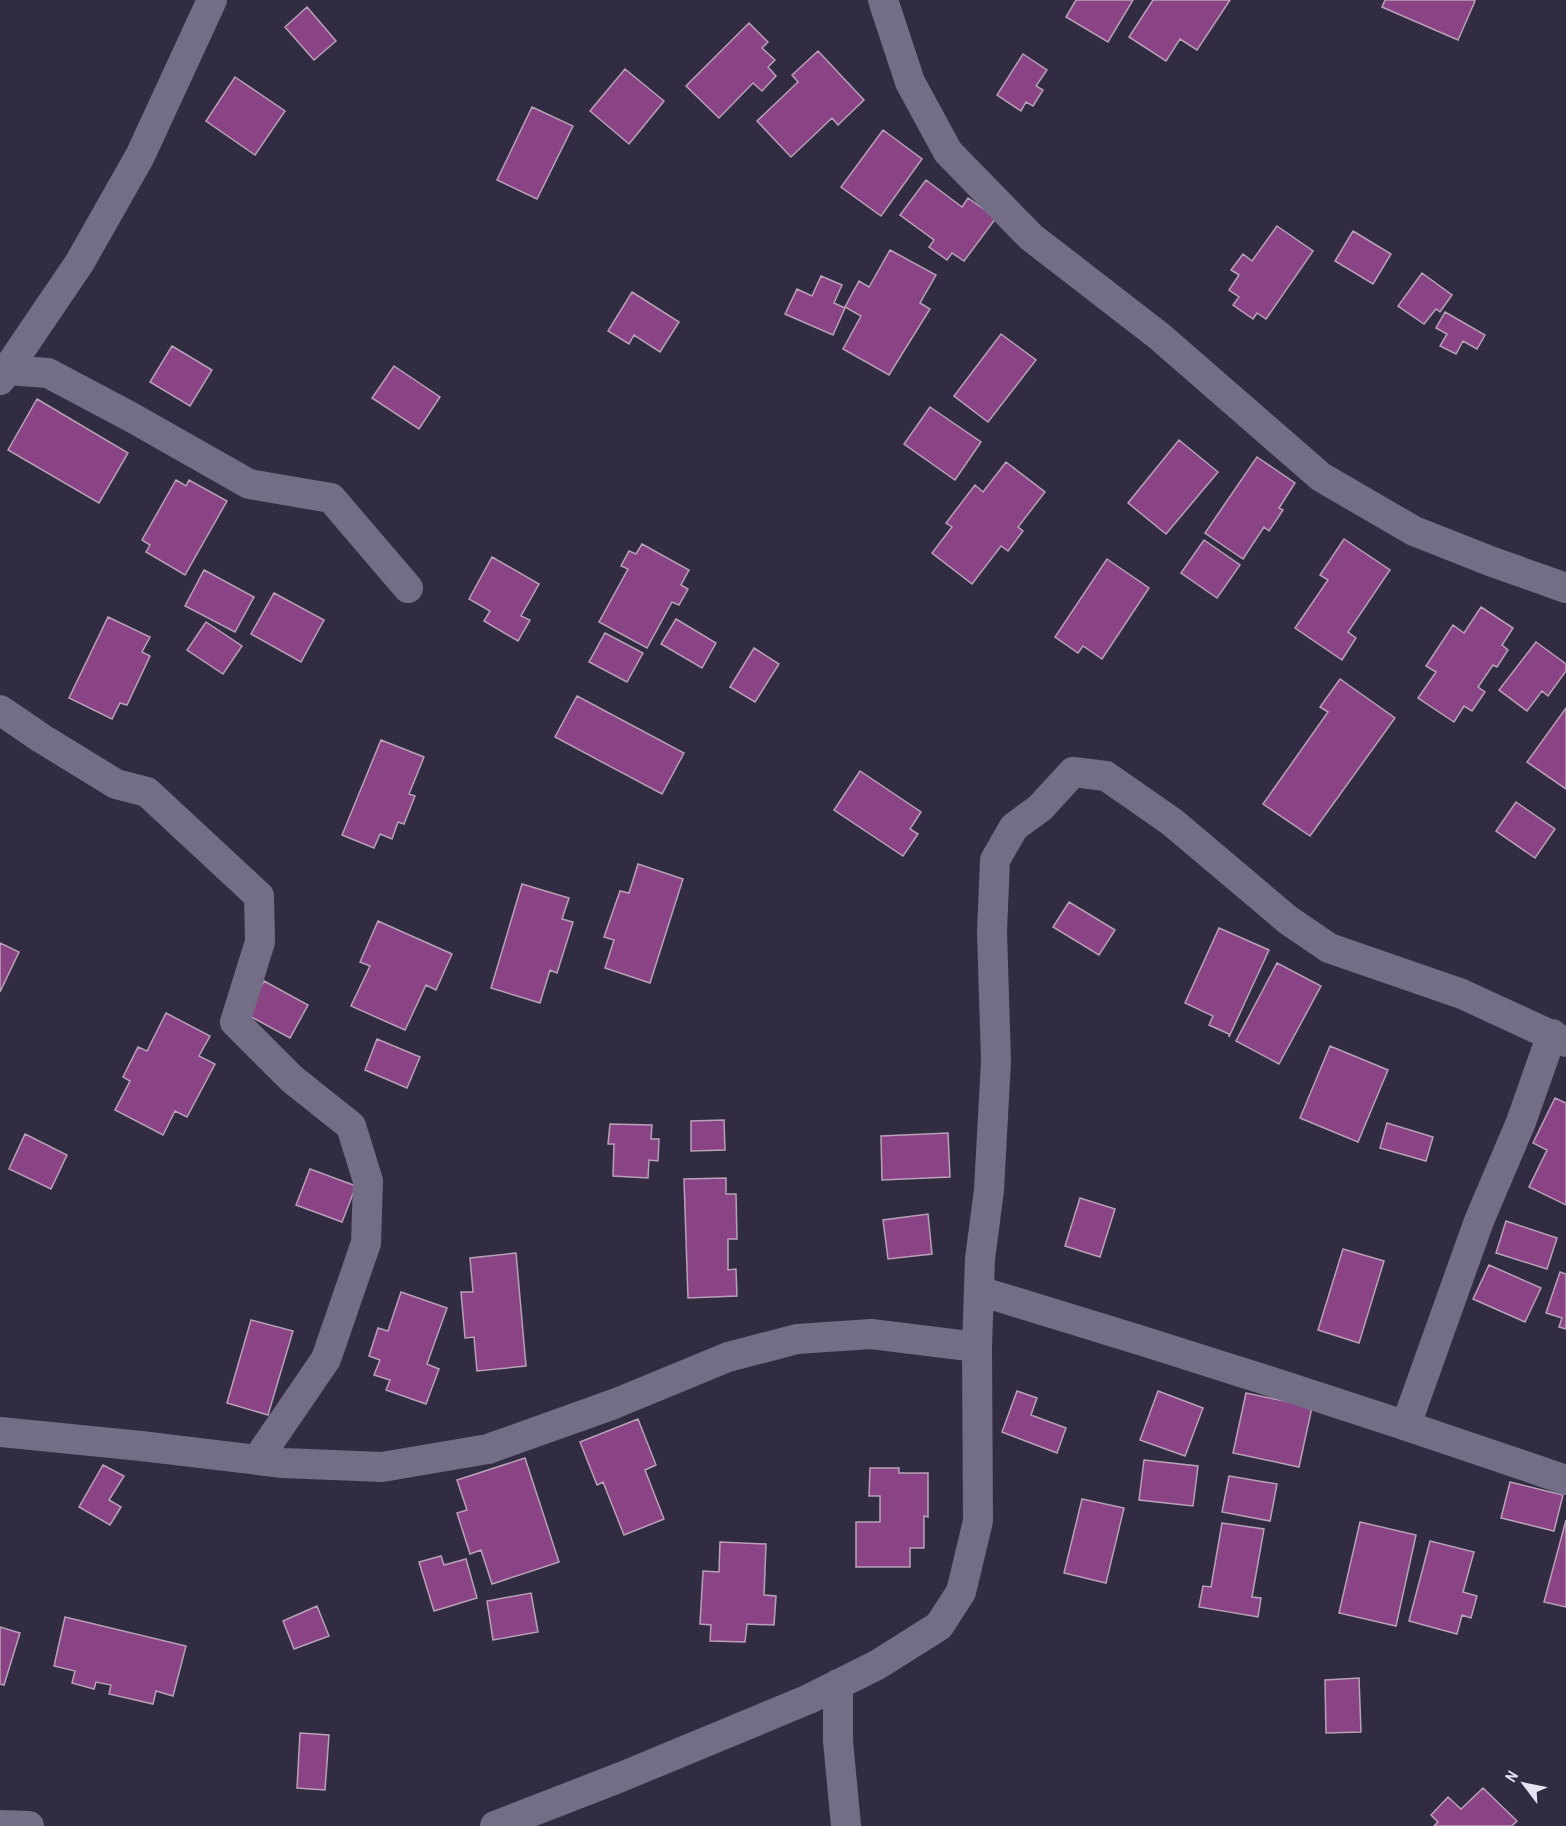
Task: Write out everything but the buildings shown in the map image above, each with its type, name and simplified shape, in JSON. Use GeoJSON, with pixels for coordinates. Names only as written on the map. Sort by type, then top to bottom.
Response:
{"type":"FeatureCollection","features":[{"type":"Feature","properties":{"kind":"street"},"geometry":{"type":"LineString","coordinates":[[3,375],[80,262],[140,156],[212,0]]}},
{"type":"Feature","properties":{"kind":"street"},"geometry":{"type":"LineString","coordinates":[[883,0],[910,82],[948,152],[1031,237],[1159,336],[1321,477],[1414,531],[1566,588]]}},
{"type":"Feature","properties":{"kind":"street"},"geometry":{"type":"LineString","coordinates":[[3,375],[48,374],[131,417],[249,484],[331,498],[408,588]]}},
{"type":"Feature","properties":{"kind":"street"},"geometry":{"type":"LineString","coordinates":[[0,710],[116,784],[147,792],[259,896],[260,942],[235,1022],[292,1079],[351,1126],[368,1181],[366,1244],[326,1359],[257,1460]]}},
{"type":"Feature","properties":{"kind":"street"},"geometry":{"type":"LineString","coordinates":[[495,1826],[810,1699],[877,1665],[939,1626],[961,1592],[978,1521],[977,1347],[980,1259],[989,1190],[996,1061],[992,932],[995,860],[1014,826],[1040,808],[1073,772],[1106,776],[1116,782],[1172,822],[1288,920],[1329,948],[1462,994],[1559,1038],[1479,1221],[1406,1425]]}},
{"type":"Feature","properties":{"kind":"street"},"geometry":{"type":"LineString","coordinates":[[979,1292],[1167,1347],[1566,1480]]}},
{"type":"Feature","properties":{"kind":"street"},"geometry":{"type":"LineString","coordinates":[[0,1432],[283,1463],[382,1467],[488,1449],[614,1404],[728,1357],[797,1339],[871,1334],[977,1347]]}},
{"type":"Feature","properties":{"kind":"street"},"geometry":{"type":"LineString","coordinates":[[838,1684],[838,1741],[846,1826]]}},
{"type":"Feature","properties":{"kind":"street"},"geometry":{"type":"LineString","coordinates":[[0,1825],[29,1826]]}}]}
